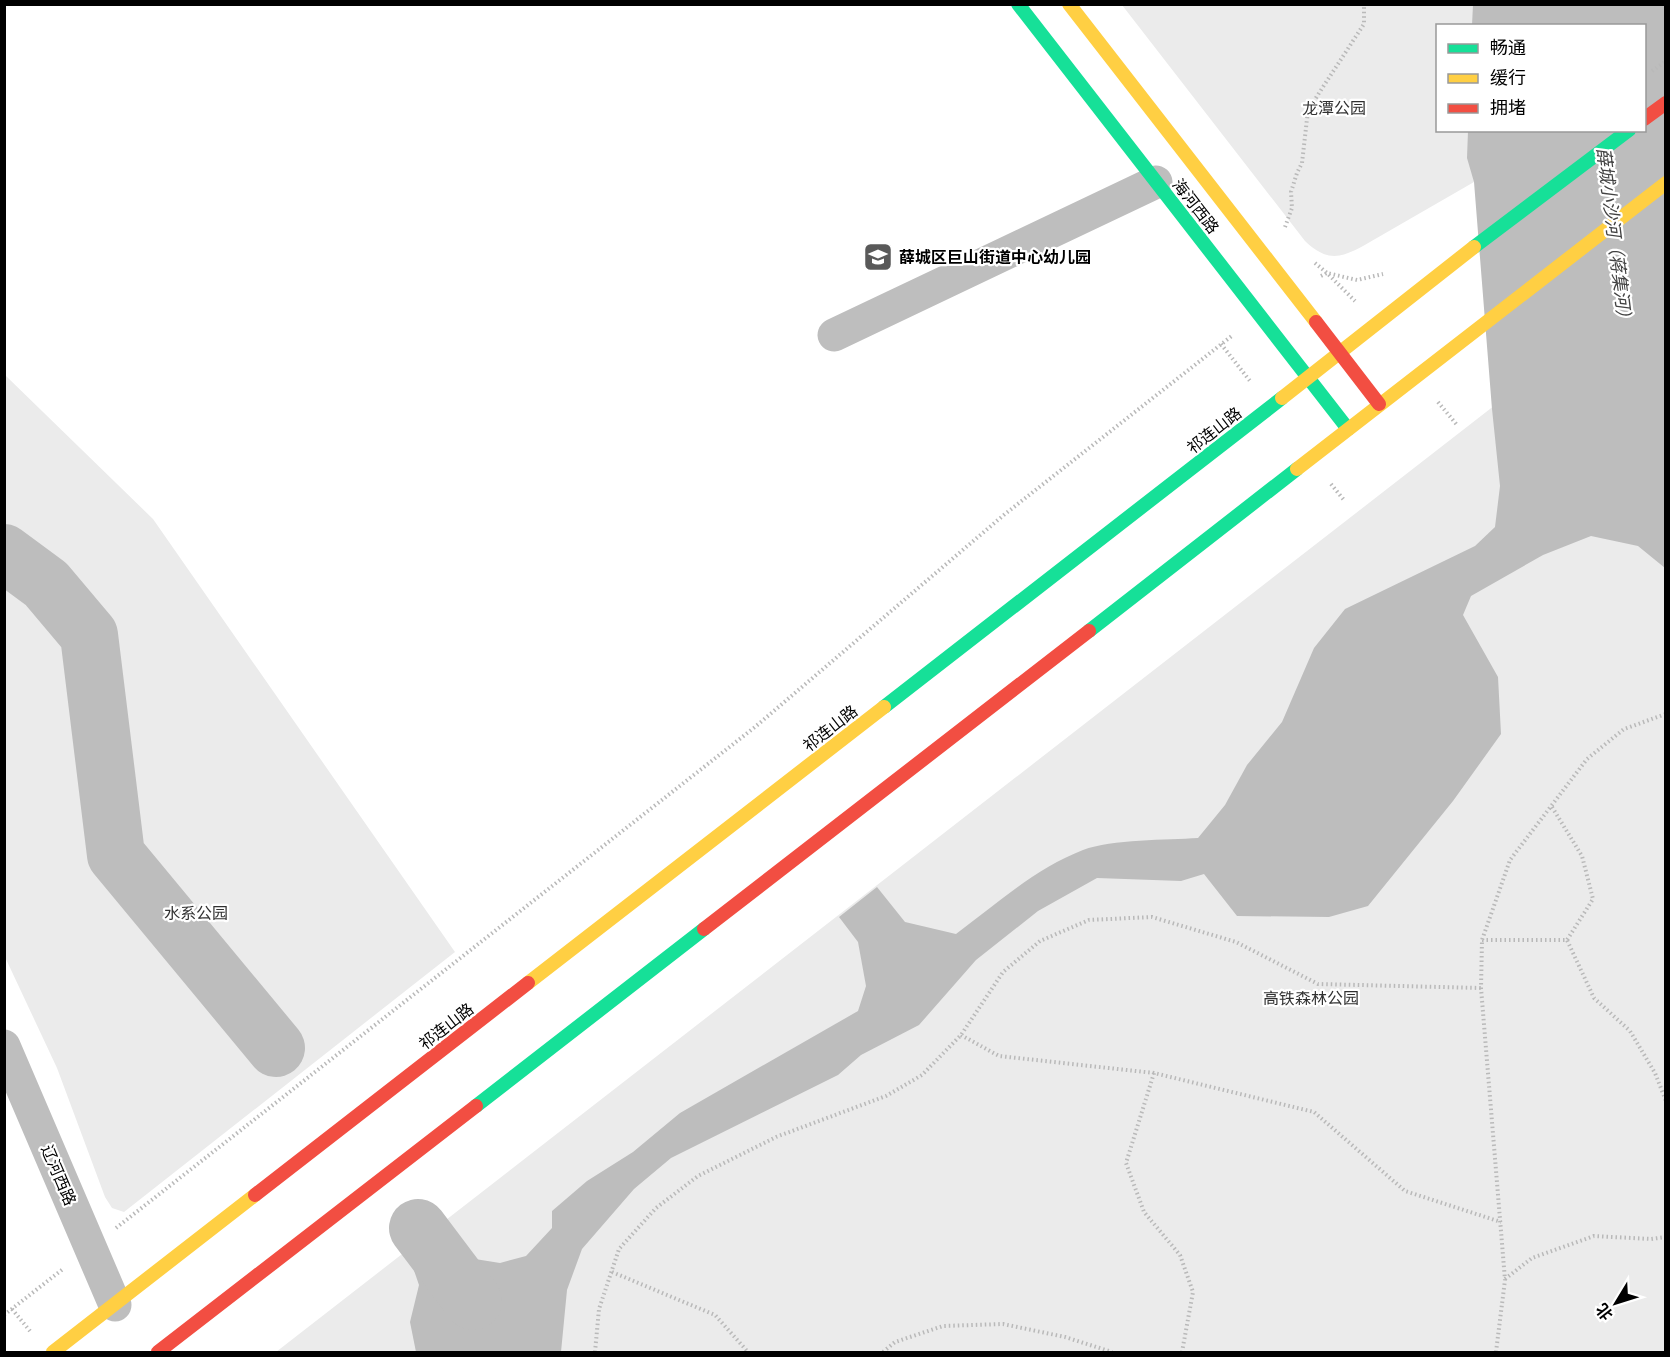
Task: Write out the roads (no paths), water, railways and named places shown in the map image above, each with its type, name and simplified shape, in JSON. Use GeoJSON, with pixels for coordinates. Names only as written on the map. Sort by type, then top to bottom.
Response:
{"type":"FeatureCollection","features":[{"type":"Feature","properties":{"kind":"main road","name":"海河西路"},"geometry":{"type":"LineString","coordinates":[[1018,4],[1348,429]]}},
{"type":"Feature","properties":{"kind":"main road","name":"海河西路"},"geometry":{"type":"LineString","coordinates":[[1069,4],[1379,404]]}},
{"type":"Feature","properties":{"kind":"main road"},"geometry":{"type":"LineString","coordinates":[[1646,117],[1665,103]]}},
{"type":"Feature","properties":{"kind":"main road","name":"祁连山路"},"geometry":{"type":"LineString","coordinates":[[53,1353],[1449,266],[1626,132]]}},
{"type":"Feature","properties":{"kind":"main road"},"geometry":{"type":"LineString","coordinates":[[158,1353],[1665,183]]}},
{"type":"Feature","properties":{"kind":"street"},"geometry":{"type":"LineString","coordinates":[[834,335],[1156,182]]}},
{"type":"Feature","properties":{"kind":"street","name":"辽河西路"},"geometry":{"type":"LineString","coordinates":[[4,1046],[115,1305]]}},
{"type":"Feature","properties":{"kind":"water","name":"薛城小沙河（蒋集河）"},"geometry":{"type":"Polygon","coordinates":[[[1473,5],[1665,5],[1665,568],[1638,546],[1591,536],[1543,555],[1471,596],[1463,615],[1498,677],[1501,734],[1453,801],[1368,906],[1329,917],[1237,916],[1204,874],[1181,881],[1097,878],[1038,911],[976,960],[919,1025],[861,1055],[838,1075],[671,1158],[634,1189],[582,1249],[567,1290],[561,1352],[416,1352],[410,1322],[419,1285],[407,1250],[445,1222],[475,1259],[500,1263],[526,1256],[552,1228],[552,1211],[587,1181],[633,1152],[680,1113],[858,1011],[866,986],[858,942],[839,917],[877,887],[905,922],[956,934],[1049,866],[1083,850],[1124,842],[1198,838],[1225,805],[1247,765],[1282,722],[1314,648],[1345,609],[1475,546],[1495,527],[1500,486],[1474,182],[1467,158],[1468,132],[1646,132],[1646,24],[1472,24],[1473,5]]]}},
{"type":"Feature","properties":{"kind":"waterway"},"geometry":{"type":"LineString","coordinates":[[4,553],[46,584],[89,635],[116,855],[276,1048]]}},
{"type":"Feature","properties":{"kind":"waterway"},"geometry":{"type":"LineString","coordinates":[[418,1228],[473,1301]]}},
{"type":"Feature","properties":{"kind":"place","name":"薛城区巨山街道中心幼儿园"},"geometry":{"type":"Point","coordinates":[878,257]}},
{"type":"Feature","properties":{"kind":"park label","name":"龙潭公园"},"geometry":{"type":"Point","coordinates":[1334,108]}},
{"type":"Feature","properties":{"kind":"park label","name":"水系公园"},"geometry":{"type":"Point","coordinates":[196,913]}},
{"type":"Feature","properties":{"kind":"park label","name":"高铁森林公园"},"geometry":{"type":"Point","coordinates":[1311,998]}}]}
